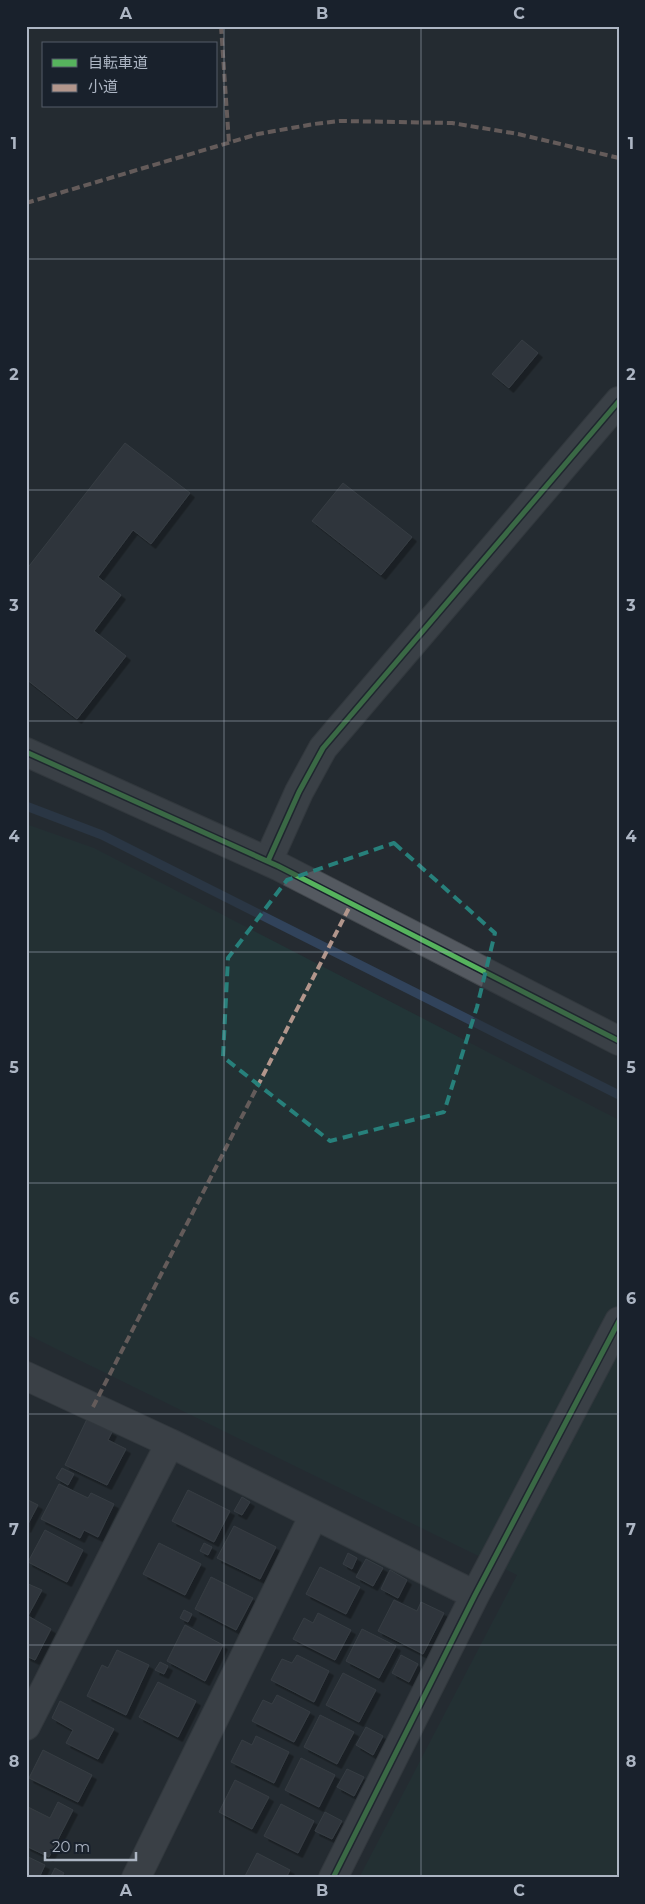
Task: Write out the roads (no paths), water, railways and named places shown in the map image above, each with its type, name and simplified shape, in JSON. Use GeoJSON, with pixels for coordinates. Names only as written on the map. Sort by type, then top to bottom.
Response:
{"type":"FeatureCollection","features":[{"type":"Feature","properties":{"kind":"street"},"geometry":{"type":"LineString","coordinates":[[268,861],[299,792],[323,748],[619,401]]}},
{"type":"Feature","properties":{"kind":"street"},"geometry":{"type":"LineString","coordinates":[[26,752],[268,861],[619,1041]]}},
{"type":"Feature","properties":{"kind":"street"},"geometry":{"type":"LineString","coordinates":[[333,1878],[475,1595],[619,1321]]}},
{"type":"Feature","properties":{"kind":"street"},"geometry":{"type":"LineString","coordinates":[[26,1376],[170,1443],[475,1595]]}},
{"type":"Feature","properties":{"kind":"street"},"geometry":{"type":"LineString","coordinates":[[26,1726],[170,1443]]}},
{"type":"Feature","properties":{"kind":"street"},"geometry":{"type":"LineString","coordinates":[[136,1878],[314,1515]]}},
{"type":"Feature","properties":{"kind":"waterway"},"geometry":{"type":"LineString","coordinates":[[26,806],[102,835],[619,1095]]}}]}
